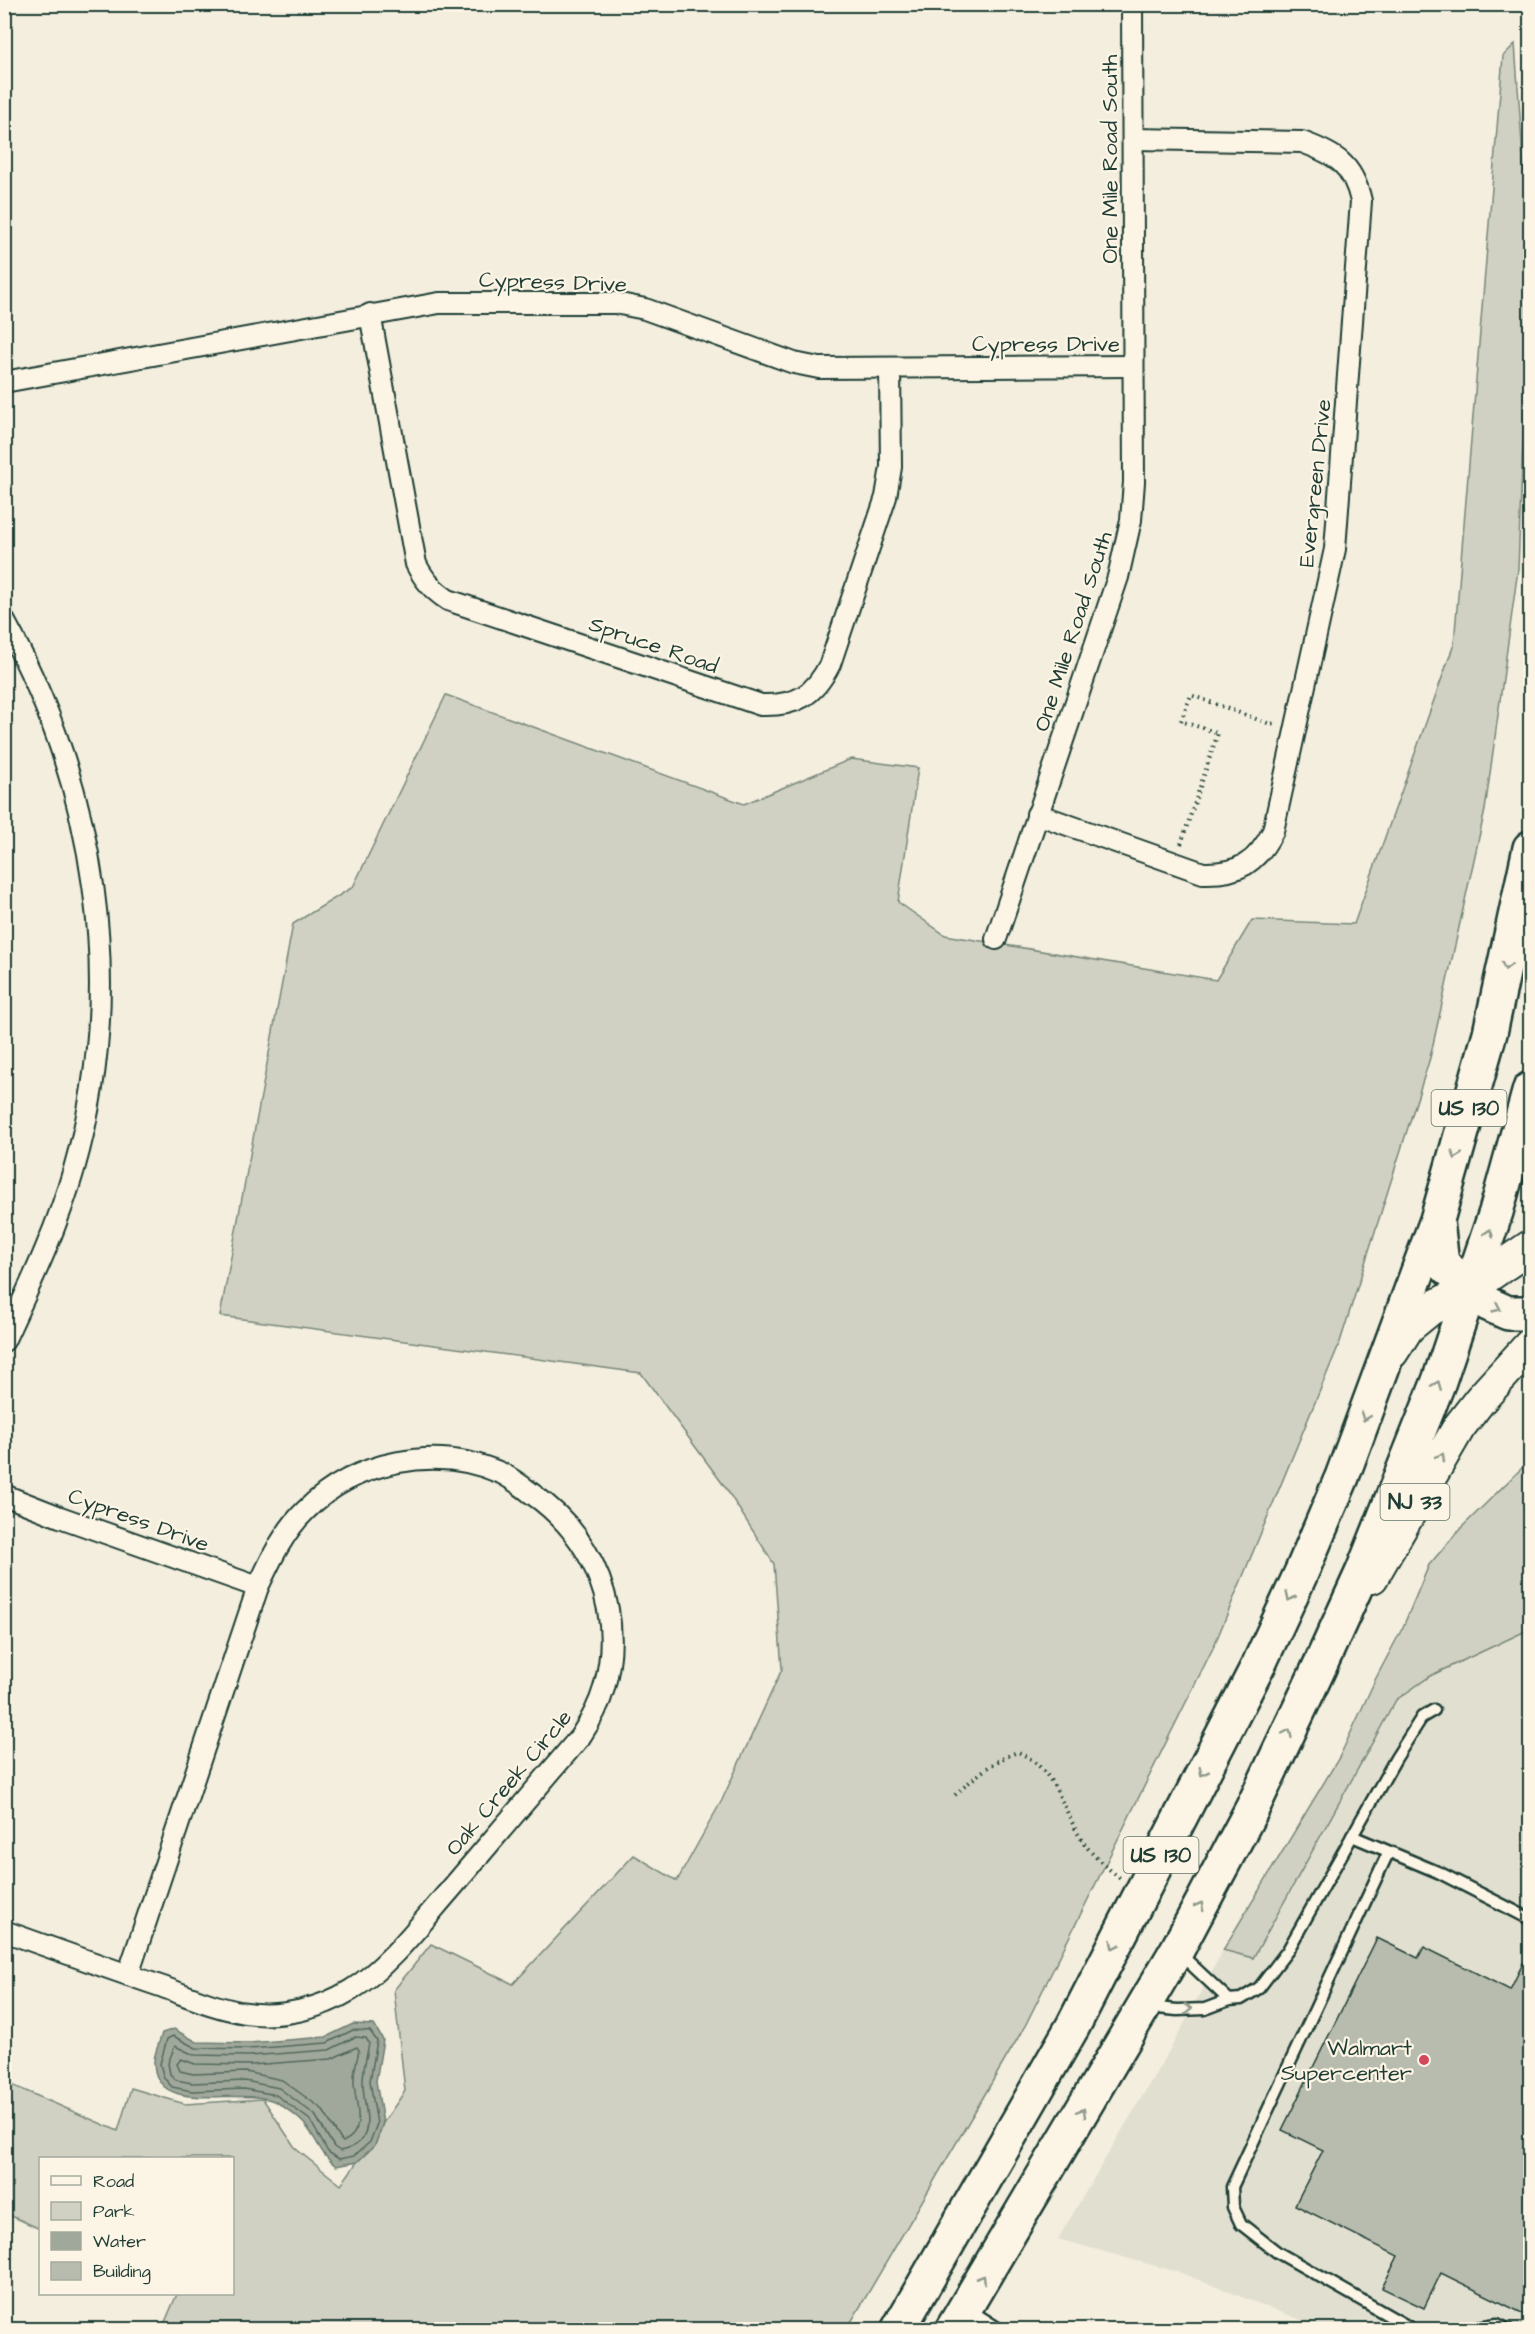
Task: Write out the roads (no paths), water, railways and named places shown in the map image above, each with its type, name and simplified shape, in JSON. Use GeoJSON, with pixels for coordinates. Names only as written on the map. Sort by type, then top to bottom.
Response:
{"type":"FeatureCollection","features":[{"type":"Feature","properties":{"kind":"highway","name":"US 130"},"geometry":{"type":"LineString","coordinates":[[898,2330],[1073,2026],[1259,1664],[1302,1571],[1342,1477],[1437,1221],[1490,1033],[1530,848]]}},
{"type":"Feature","properties":{"kind":"highway","name":"US 130"},"geometry":{"type":"LineString","coordinates":[[958,2319],[1177,1950],[1253,1807],[1317,1672],[1363,1572],[1438,1381],[1470,1288],[1530,1089]]}},
{"type":"Feature","properties":{"kind":"highway"},"geometry":{"type":"LineString","coordinates":[[1515,1142],[1518,1157],[1530,1183]]}},
{"type":"Feature","properties":{"kind":"highway"},"geometry":{"type":"LineString","coordinates":[[1437,1221],[1442,1263],[1488,1304],[1508,1313],[1530,1313]]}},
{"type":"Feature","properties":{"kind":"main road"},"geometry":{"type":"LineString","coordinates":[[1385,1362],[1408,1327],[1430,1309],[1470,1288],[1530,1247]]}},
{"type":"Feature","properties":{"kind":"main road","name":"NJ 33"},"geometry":{"type":"LineString","coordinates":[[1317,1672],[1459,1426],[1530,1345]]}},
{"type":"Feature","properties":{"kind":"street","name":"One Mile Road South"},"geometry":{"type":"LineString","coordinates":[[996,939],[1124,557],[1131,520],[1134,482],[1132,4]]}},
{"type":"Feature","properties":{"kind":"street","name":"Evergreen Drive"},"geometry":{"type":"LineString","coordinates":[[1037,814],[1203,873],[1237,870],[1252,861],[1265,848],[1273,831],[1335,549],[1361,201],[1358,186],[1349,170],[1338,158],[1302,142],[1133,139]]}},
{"type":"Feature","properties":{"kind":"street","name":"Cypress Drive"},"geometry":{"type":"LineString","coordinates":[[4,381],[439,303],[615,303],[645,309],[794,363],[819,368],[1133,366]]}},
{"type":"Feature","properties":{"kind":"street","name":"Spruce Road"},"geometry":{"type":"LineString","coordinates":[[370,314],[416,564],[423,579],[448,600],[761,705],[779,706],[795,702],[810,693],[822,680],[830,664],[886,497],[891,467],[890,368]]}},
{"type":"Feature","properties":{"kind":"street"},"geometry":{"type":"LineString","coordinates":[[4,620],[33,678],[56,734],[75,790],[88,850],[95,901],[100,970],[95,1059],[88,1108],[74,1168],[55,1227],[4,1341]]}},
{"type":"Feature","properties":{"kind":"street","name":"Oak Creek Circle"},"geometry":{"type":"LineString","coordinates":[[445,1460],[473,1464],[501,1473],[548,1505],[570,1526],[587,1551],[599,1575],[607,1602],[611,1632],[610,1659],[604,1689],[593,1716],[580,1737],[418,1927],[371,1975],[351,1990],[303,2010],[275,2014],[247,2013],[226,2009],[128,1975],[258,1587],[288,1530],[305,1510],[324,1494],[348,1479],[375,1467],[401,1461],[445,1460]]}},
{"type":"Feature","properties":{"kind":"street","name":"Cypress Drive"},"geometry":{"type":"LineString","coordinates":[[4,1495],[258,1587]]}},
{"type":"Feature","properties":{"kind":"street"},"geometry":{"type":"LineString","coordinates":[[4,1931],[128,1975]]}},
{"type":"Feature","properties":{"kind":"lane"},"geometry":{"type":"LineString","coordinates":[[1145,2007],[1178,2010],[1205,2009],[1229,2000],[1241,1999],[1259,1988],[1281,1960],[1422,1717],[1434,1710]]}},
{"type":"Feature","properties":{"kind":"lane"},"geometry":{"type":"LineString","coordinates":[[1352,1836],[1440,1873],[1530,1919]]}},
{"type":"Feature","properties":{"kind":"lane"},"geometry":{"type":"LineString","coordinates":[[1388,1853],[1232,2187],[1233,2207],[1241,2224],[1277,2252],[1414,2330]]}},
{"type":"Feature","properties":{"kind":"lane"},"geometry":{"type":"LineString","coordinates":[[1177,1950],[1229,2000]]}},
{"type":"Feature","properties":{"kind":"lane"},"geometry":{"type":"LineString","coordinates":[[958,2319],[1001,2330]]}},
{"type":"Feature","properties":{"kind":"lane"},"geometry":{"type":"LineString","coordinates":[[1459,2330],[1497,2324],[1509,2330]]}},
{"type":"Feature","properties":{"kind":"water"},"geometry":{"type":"Polygon","coordinates":[[[353,2024],[374,2025],[383,2040],[376,2081],[383,2123],[375,2145],[357,2162],[336,2166],[323,2152],[304,2123],[274,2101],[259,2097],[184,2095],[169,2090],[159,2080],[154,2064],[162,2033],[174,2029],[197,2042],[249,2043],[326,2037],[353,2024]]]}},
{"type":"Feature","properties":{"kind":"place","name":"Walmart Supercenter"},"geometry":{"type":"Point","coordinates":[1424,2060]}}]}
